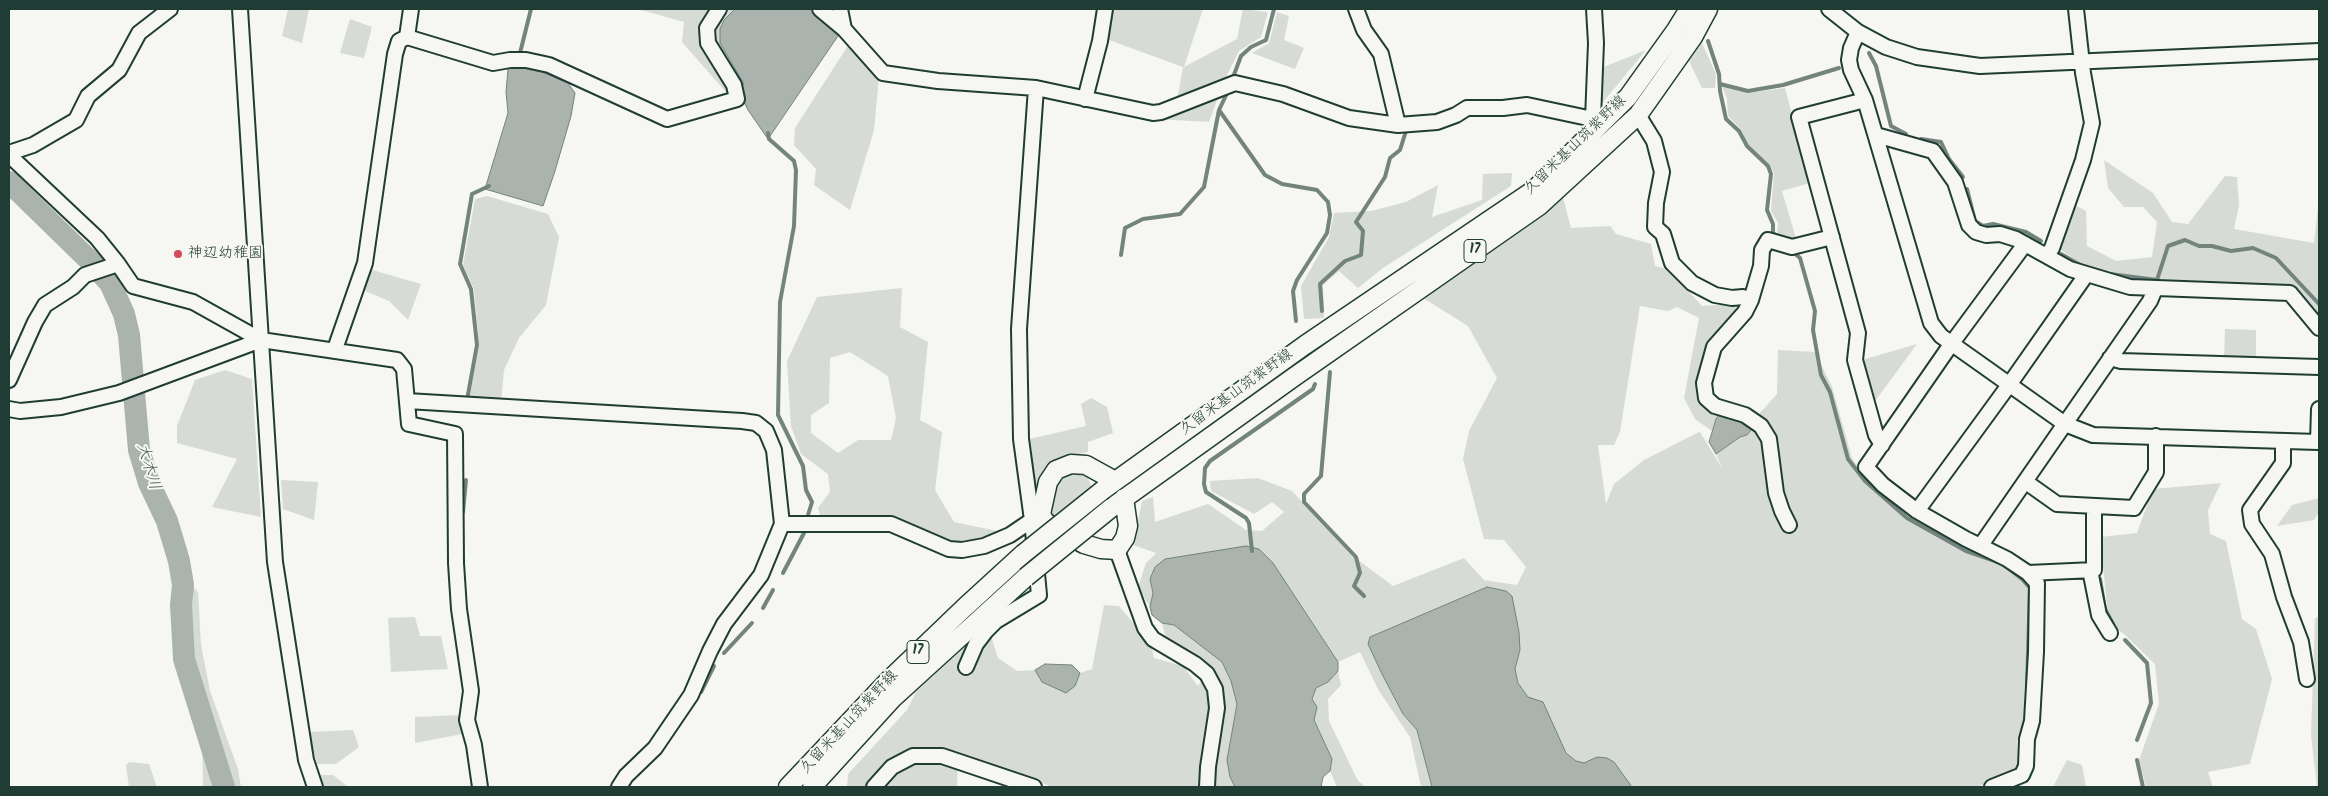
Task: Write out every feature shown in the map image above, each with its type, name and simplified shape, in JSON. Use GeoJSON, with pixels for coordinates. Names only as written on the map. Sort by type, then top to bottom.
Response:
{"type":"FeatureCollection","features":[{"type":"Feature","properties":{"kind":"main road","name":"久留米基山筑紫野線"},"geometry":{"type":"LineString","coordinates":[[788,787],[889,680],[1023,554],[1109,486],[1305,345],[1534,190],[1598,120],[1628,97],[1676,30],[1688,9]]}},
{"type":"Feature","properties":{"kind":"main road","name":"久留米基山筑紫野線"},"geometry":{"type":"LineString","coordinates":[[820,784],[892,698],[1026,577],[1117,503],[1539,206],[1638,116],[1693,36],[1708,9]]}},
{"type":"Feature","properties":{"kind":"main road"},"geometry":{"type":"LineString","coordinates":[[1109,486],[1086,465],[1071,464],[1056,470],[1048,482],[1037,517],[1084,544],[1101,549],[1117,550],[1125,538],[1128,526],[1117,503]]}},
{"type":"Feature","properties":{"kind":"street"},"geometry":{"type":"LineString","coordinates":[[170,9],[139,33],[119,70],[88,96],[76,120],[33,145],[9,154],[91,232],[133,286],[193,302],[261,340],[335,349],[397,360],[404,369],[408,424],[455,434],[456,562],[459,609],[472,691],[467,720],[474,745],[480,787]]}},
{"type":"Feature","properties":{"kind":"street"},"geometry":{"type":"LineString","coordinates":[[240,9],[275,562],[306,760],[316,787]]}},
{"type":"Feature","properties":{"kind":"street"},"geometry":{"type":"LineString","coordinates":[[407,37],[411,9]]}},
{"type":"Feature","properties":{"kind":"street"},"geometry":{"type":"LineString","coordinates":[[335,349],[365,263],[395,54],[399,41],[407,37],[493,63],[526,60],[549,65],[667,119],[737,99],[734,85],[708,43],[707,28],[719,9]]}},
{"type":"Feature","properties":{"kind":"street"},"geometry":{"type":"LineString","coordinates":[[820,9],[844,29],[883,73],[938,81],[1036,88],[1153,113],[1161,112],[1230,86],[1284,94],[1349,118],[1398,125],[1437,122],[1456,115],[1467,108],[1503,108],[1528,105],[1598,120],[1594,9]]}},
{"type":"Feature","properties":{"kind":"street"},"geometry":{"type":"LineString","coordinates":[[840,9],[844,29]]}},
{"type":"Feature","properties":{"kind":"street"},"geometry":{"type":"LineString","coordinates":[[1085,99],[1100,41],[1105,9]]}},
{"type":"Feature","properties":{"kind":"street"},"geometry":{"type":"LineString","coordinates":[[1356,9],[1364,30],[1381,54],[1398,125]]}},
{"type":"Feature","properties":{"kind":"street"},"geometry":{"type":"LineString","coordinates":[[1828,9],[1858,32],[1886,47],[1916,57],[1980,66],[2081,60],[2319,51]]}},
{"type":"Feature","properties":{"kind":"street"},"geometry":{"type":"LineString","coordinates":[[2046,256],[2052,248],[2083,160],[2092,123],[2081,60],[2076,9]]}},
{"type":"Feature","properties":{"kind":"street"},"geometry":{"type":"LineString","coordinates":[[1858,32],[1851,48],[1849,60],[1865,100],[1876,135],[1931,323],[1941,336],[2065,424],[2093,435],[2318,442],[2319,409]]}},
{"type":"Feature","properties":{"kind":"street"},"geometry":{"type":"LineString","coordinates":[[966,667],[976,644],[996,621],[1039,594],[1037,517],[1021,439],[1019,329],[1036,88]]}},
{"type":"Feature","properties":{"kind":"street"},"geometry":{"type":"LineString","coordinates":[[1865,100],[1799,117],[1858,333],[1855,360],[1876,435],[1882,445]]}},
{"type":"Feature","properties":{"kind":"street"},"geometry":{"type":"LineString","coordinates":[[1638,116],[1654,141],[1662,172],[1656,203],[1655,227],[1663,234],[1672,263],[1692,283],[1715,295],[1732,298],[1743,297],[1751,300]]}},
{"type":"Feature","properties":{"kind":"street"},"geometry":{"type":"LineString","coordinates":[[1876,135],[1933,151],[1955,182],[1969,225],[1976,232],[1986,235],[2000,234],[2026,244],[2086,275],[2130,286],[2154,289],[2290,293],[2319,328]]}},
{"type":"Feature","properties":{"kind":"street"},"geometry":{"type":"LineString","coordinates":[[1789,525],[1776,493],[1769,439],[1761,426],[1744,416],[1715,406],[1706,398],[1704,383],[1714,347],[1745,312],[1751,300],[1757,284],[1765,243],[1768,240],[1785,245],[1832,237]]}},
{"type":"Feature","properties":{"kind":"street"},"geometry":{"type":"LineString","coordinates":[[1992,787],[2022,775],[2026,766],[2027,739],[2032,721],[2037,583],[2028,573],[1981,545],[1966,539],[1917,511],[1883,485],[1866,467],[1952,343],[2026,244]]}},
{"type":"Feature","properties":{"kind":"street"},"geometry":{"type":"LineString","coordinates":[[9,380],[35,322],[45,306],[73,287],[85,275],[116,264]]}},
{"type":"Feature","properties":{"kind":"street"},"geometry":{"type":"LineString","coordinates":[[1917,511],[2086,275]]}},
{"type":"Feature","properties":{"kind":"street"},"geometry":{"type":"LineString","coordinates":[[1981,545],[2150,301],[2154,289]]}},
{"type":"Feature","properties":{"kind":"street"},"geometry":{"type":"LineString","coordinates":[[9,409],[20,411],[62,407],[119,393],[261,340]]}},
{"type":"Feature","properties":{"kind":"street"},"geometry":{"type":"LineString","coordinates":[[2110,358],[2121,361],[2319,367]]}},
{"type":"Feature","properties":{"kind":"street"},"geometry":{"type":"LineString","coordinates":[[407,401],[726,420],[756,424],[766,431],[774,450],[782,524],[761,575],[724,624],[691,695],[655,748],[626,776],[619,787]]}},
{"type":"Feature","properties":{"kind":"street"},"geometry":{"type":"LineString","coordinates":[[2026,482],[2057,504],[2134,508],[2156,472],[2156,436]]}},
{"type":"Feature","properties":{"kind":"street"},"geometry":{"type":"LineString","coordinates":[[2283,441],[2283,463],[2250,510],[2252,524],[2272,554],[2284,597],[2301,642],[2307,679]]}},
{"type":"Feature","properties":{"kind":"street"},"geometry":{"type":"LineString","coordinates":[[2028,573],[2094,570],[2094,506]]}},
{"type":"Feature","properties":{"kind":"street"},"geometry":{"type":"LineString","coordinates":[[782,524],[891,524],[942,547],[962,550],[984,546],[1001,539],[1037,517]]}},
{"type":"Feature","properties":{"kind":"street"},"geometry":{"type":"LineString","coordinates":[[1117,550],[1145,628],[1153,639],[1195,664],[1207,674],[1215,689],[1217,708],[1208,767],[1207,787]]}},
{"type":"Feature","properties":{"kind":"street"},"geometry":{"type":"LineString","coordinates":[[2090,570],[2099,615],[2110,633]]}},
{"type":"Feature","properties":{"kind":"street"},"geometry":{"type":"LineString","coordinates":[[874,787],[892,767],[913,756],[942,756],[1034,787]]}},
{"type":"Feature","properties":{"kind":"shaded area"},"geometry":{"type":"Polygon","coordinates":[[[288,9],[309,9],[302,43],[282,36],[288,9]]]}},
{"type":"Feature","properties":{"kind":"shaded area"},"geometry":{"type":"Polygon","coordinates":[[[638,9],[735,9],[724,20],[720,29],[726,56],[744,85],[738,89],[726,92],[682,42],[684,22],[638,9]]]}},
{"type":"Feature","properties":{"kind":"shaded area"},"geometry":{"type":"Polygon","coordinates":[[[735,9],[815,9],[840,33],[768,139],[748,110],[738,89],[744,84],[720,43],[720,29],[724,20],[735,9]]]}},
{"type":"Feature","properties":{"kind":"shaded area"},"geometry":{"type":"Polygon","coordinates":[[[1110,9],[1203,9],[1184,67],[1237,39],[1243,9],[1268,12],[1261,37],[1239,51],[1224,81],[1177,101],[1183,67],[1106,39],[1110,9]]]}},
{"type":"Feature","properties":{"kind":"shaded area"},"geometry":{"type":"Polygon","coordinates":[[[1277,12],[1289,16],[1284,40],[1304,48],[1295,69],[1252,53],[1269,43],[1277,12]]]}},
{"type":"Feature","properties":{"kind":"shaded area"},"geometry":{"type":"Polygon","coordinates":[[[350,19],[372,27],[364,58],[340,53],[350,19]]]}},
{"type":"Feature","properties":{"kind":"shaded area"},"geometry":{"type":"Polygon","coordinates":[[[1702,43],[1716,74],[1715,88],[1702,88],[1689,61],[1702,43]]]}},
{"type":"Feature","properties":{"kind":"shaded area"},"geometry":{"type":"Polygon","coordinates":[[[849,44],[879,76],[874,130],[850,210],[814,185],[816,169],[794,145],[795,128],[849,44]]]}},
{"type":"Feature","properties":{"kind":"shaded area"},"geometry":{"type":"Polygon","coordinates":[[[1646,50],[1599,107],[1599,69],[1646,50]]]}},
{"type":"Feature","properties":{"kind":"shaded area"},"geometry":{"type":"Polygon","coordinates":[[[513,64],[523,64],[568,83],[575,93],[571,116],[543,206],[485,189],[508,113],[506,92],[508,69],[513,64]]]}},
{"type":"Feature","properties":{"kind":"shaded area"},"geometry":{"type":"Polygon","coordinates":[[[1722,86],[1748,93],[1785,88],[1810,183],[1782,191],[1796,238],[1787,240],[1777,234],[1778,223],[1771,211],[1774,173],[1769,164],[1748,145],[1741,129],[1728,116],[1727,99],[1722,86]]]}},
{"type":"Feature","properties":{"kind":"shaded area"},"geometry":{"type":"Polygon","coordinates":[[[1219,95],[1209,122],[1155,119],[1219,95]]]}},
{"type":"Feature","properties":{"kind":"shaded area"},"geometry":{"type":"Polygon","coordinates":[[[2104,160],[2153,193],[2172,222],[2188,224],[2225,176],[2237,177],[2239,205],[2234,229],[2314,243],[2319,197],[2319,318],[2290,286],[2159,283],[2155,278],[2114,273],[2080,263],[2058,248],[2073,204],[2086,211],[2087,246],[2116,261],[2152,257],[2157,222],[2143,207],[2124,207],[2108,188],[2104,160]]]}},
{"type":"Feature","properties":{"kind":"shaded area"},"geometry":{"type":"Polygon","coordinates":[[[1512,173],[1511,186],[1383,268],[1358,288],[1339,271],[1323,285],[1324,318],[1304,319],[1301,286],[1329,237],[1334,213],[1371,211],[1406,202],[1438,185],[1432,217],[1482,200],[1483,174],[1512,173]]]}},
{"type":"Feature","properties":{"kind":"shaded area"},"geometry":{"type":"Polygon","coordinates":[[[487,196],[548,214],[559,237],[546,305],[519,338],[504,370],[501,402],[469,400],[479,345],[474,289],[463,265],[475,199],[487,196]]]}},
{"type":"Feature","properties":{"kind":"shaded area"},"geometry":{"type":"Polygon","coordinates":[[[1563,198],[1571,228],[1610,226],[1616,234],[1651,244],[1655,266],[1668,269],[1702,306],[1734,304],[1738,314],[1714,336],[1699,381],[1720,414],[1712,431],[1695,419],[1684,398],[1699,318],[1677,307],[1668,311],[1640,306],[1620,432],[1614,445],[1598,445],[1606,504],[1614,484],[1644,460],[1700,432],[1722,468],[1716,454],[1740,437],[1747,435],[1752,429],[1775,451],[1759,414],[1777,394],[1778,350],[1815,352],[1832,387],[1852,458],[1866,478],[1911,515],[1968,549],[2001,561],[2034,584],[2028,722],[2017,741],[2018,770],[1977,787],[1632,787],[1614,762],[1597,757],[1584,764],[1576,761],[1566,753],[1555,732],[1518,683],[1515,669],[1520,650],[1487,587],[1370,637],[1403,714],[1417,730],[1432,787],[1421,787],[1410,737],[1379,691],[1360,652],[1338,662],[1273,563],[1259,549],[1150,579],[1153,593],[1150,607],[1138,587],[1146,563],[1156,553],[1133,545],[1142,501],[1153,497],[1155,522],[1208,504],[1246,530],[1262,531],[1284,512],[1272,502],[1254,514],[1211,491],[1210,481],[1258,478],[1292,491],[1354,557],[1393,586],[1464,558],[1484,580],[1517,585],[1526,567],[1504,540],[1484,539],[1463,459],[1469,431],[1497,378],[1468,326],[1423,298],[1563,198]]]}},
{"type":"Feature","properties":{"kind":"shaded area"},"geometry":{"type":"Polygon","coordinates":[[[372,270],[421,284],[408,320],[389,301],[363,290],[372,270]]]}},
{"type":"Feature","properties":{"kind":"shaded area"},"geometry":{"type":"Polygon","coordinates":[[[902,288],[900,327],[928,342],[920,420],[942,432],[935,490],[954,522],[997,531],[981,539],[947,542],[889,518],[821,518],[818,508],[830,492],[828,474],[801,454],[791,426],[787,361],[817,297],[902,288]],[[850,352],[830,358],[829,403],[811,415],[811,433],[838,453],[858,440],[891,440],[896,418],[888,376],[850,352]]]}},
{"type":"Feature","properties":{"kind":"shaded area"},"geometry":{"type":"Polygon","coordinates":[[[2225,329],[2256,330],[2256,360],[2224,359],[2225,329]]]}},
{"type":"Feature","properties":{"kind":"shaded area"},"geometry":{"type":"Polygon","coordinates":[[[1917,344],[1873,404],[1862,360],[1917,344]]]}},
{"type":"Feature","properties":{"kind":"shaded area"},"geometry":{"type":"Polygon","coordinates":[[[225,370],[252,379],[261,517],[212,507],[237,459],[177,443],[177,426],[195,380],[225,370]]]}},
{"type":"Feature","properties":{"kind":"shaded area"},"geometry":{"type":"Polygon","coordinates":[[[1091,398],[1107,407],[1113,433],[1088,442],[1088,452],[1055,460],[1041,476],[1035,501],[1025,440],[1086,426],[1081,404],[1091,398]]]}},
{"type":"Feature","properties":{"kind":"shaded area"},"geometry":{"type":"Polygon","coordinates":[[[1720,414],[1751,426],[1752,429],[1747,435],[1740,437],[1716,454],[1709,442],[1716,419],[1720,414]]]}},
{"type":"Feature","properties":{"kind":"shaded area"},"geometry":{"type":"Polygon","coordinates":[[[1070,471],[1087,475],[1092,488],[1054,519],[1049,504],[1056,482],[1070,471]]]}},
{"type":"Feature","properties":{"kind":"shaded area"},"geometry":{"type":"Polygon","coordinates":[[[281,480],[318,482],[314,520],[283,509],[281,480]]]}},
{"type":"Feature","properties":{"kind":"shaded area"},"geometry":{"type":"Polygon","coordinates":[[[2221,483],[2208,510],[2210,534],[2226,541],[2242,619],[2256,629],[2272,679],[2250,764],[2208,772],[2213,787],[2146,787],[2139,760],[2159,704],[2155,664],[2124,634],[2109,624],[2100,537],[2137,533],[2153,489],[2221,483]]]}},
{"type":"Feature","properties":{"kind":"shaded area"},"geometry":{"type":"Polygon","coordinates":[[[2319,498],[2319,512],[2314,520],[2277,526],[2292,505],[2319,498]]]}},
{"type":"Feature","properties":{"kind":"shaded area"},"geometry":{"type":"Polygon","coordinates":[[[1246,546],[1259,549],[1273,563],[1338,662],[1338,671],[1328,682],[1316,688],[1312,699],[1317,707],[1314,720],[1332,759],[1330,771],[1323,777],[1321,787],[1235,787],[1230,777],[1227,760],[1237,704],[1231,681],[1222,662],[1174,625],[1162,623],[1152,615],[1150,607],[1153,593],[1150,579],[1155,567],[1165,559],[1246,546]]]}},
{"type":"Feature","properties":{"kind":"shaded area"},"geometry":{"type":"Polygon","coordinates":[[[189,583],[198,592],[201,645],[210,691],[238,769],[241,787],[229,787],[227,774],[189,655],[186,608],[189,583]]]}},
{"type":"Feature","properties":{"kind":"shaded area"},"geometry":{"type":"Polygon","coordinates":[[[1487,587],[1506,591],[1512,596],[1519,632],[1520,650],[1515,669],[1518,683],[1528,697],[1543,702],[1566,753],[1576,761],[1584,763],[1597,757],[1607,758],[1614,762],[1632,787],[1432,787],[1417,730],[1403,714],[1368,644],[1370,637],[1487,587]]]}},
{"type":"Feature","properties":{"kind":"shaded area"},"geometry":{"type":"Polygon","coordinates":[[[1104,605],[1119,606],[1151,644],[1154,658],[1183,666],[1198,686],[1210,666],[1165,635],[1162,623],[1174,625],[1222,662],[1231,681],[1237,704],[1227,760],[1230,777],[1235,787],[1053,787],[958,753],[957,787],[847,787],[848,774],[907,710],[916,692],[977,636],[992,639],[998,658],[1017,671],[1035,670],[1042,682],[1075,686],[1080,673],[1092,669],[1104,605]]]}},
{"type":"Feature","properties":{"kind":"shaded area"},"geometry":{"type":"Polygon","coordinates":[[[415,617],[420,636],[441,636],[448,669],[391,672],[388,618],[415,617]]]}},
{"type":"Feature","properties":{"kind":"shaded area"},"geometry":{"type":"Polygon","coordinates":[[[2319,617],[2319,787],[2317,787],[2311,735],[2315,618],[2319,617]]]}},
{"type":"Feature","properties":{"kind":"shaded area"},"geometry":{"type":"Polygon","coordinates":[[[1045,664],[1072,665],[1080,673],[1075,686],[1066,693],[1042,682],[1035,670],[1045,664]]]}},
{"type":"Feature","properties":{"kind":"shaded area"},"geometry":{"type":"Polygon","coordinates":[[[1338,671],[1341,685],[1328,699],[1329,721],[1358,781],[1366,787],[1337,787],[1330,771],[1332,758],[1314,720],[1317,707],[1312,699],[1316,688],[1328,682],[1338,671]]]}},
{"type":"Feature","properties":{"kind":"shaded area"},"geometry":{"type":"Polygon","coordinates":[[[461,715],[462,734],[415,743],[415,717],[461,715]]]}},
{"type":"Feature","properties":{"kind":"shaded area"},"geometry":{"type":"Polygon","coordinates":[[[353,730],[359,747],[336,764],[317,764],[309,732],[353,730]]]}},
{"type":"Feature","properties":{"kind":"shaded area"},"geometry":{"type":"Polygon","coordinates":[[[202,737],[212,764],[215,787],[203,787],[202,737]]]}},
{"type":"Feature","properties":{"kind":"shaded area"},"geometry":{"type":"Polygon","coordinates":[[[2067,760],[2082,765],[2086,787],[2053,787],[2067,760]]]}},
{"type":"Feature","properties":{"kind":"shaded area"},"geometry":{"type":"Polygon","coordinates":[[[129,762],[149,764],[157,787],[129,787],[126,765],[129,762]]]}},
{"type":"Feature","properties":{"kind":"shaded area"},"geometry":{"type":"Polygon","coordinates":[[[319,775],[333,775],[348,787],[323,787],[319,775]]]}},
{"type":"Feature","properties":{"kind":"waterway"},"geometry":{"type":"LineString","coordinates":[[519,57],[531,9]]}},
{"type":"Feature","properties":{"kind":"waterway"},"geometry":{"type":"LineString","coordinates":[[1232,80],[1241,56],[1251,47],[1266,40],[1274,9]]}},
{"type":"Feature","properties":{"kind":"waterway"},"geometry":{"type":"LineString","coordinates":[[1708,41],[1719,74],[1720,91],[1726,119],[1739,131],[1747,146],[1768,166],[1771,174],[1767,210],[1773,224],[1773,233],[1778,238]]}},
{"type":"Feature","properties":{"kind":"waterway"},"geometry":{"type":"LineString","coordinates":[[1869,53],[1876,66],[1891,126],[1906,134]]}},
{"type":"Feature","properties":{"kind":"waterway"},"geometry":{"type":"LineString","coordinates":[[1720,84],[1748,91],[1783,85],[1839,68]]}},
{"type":"Feature","properties":{"kind":"waterway"},"geometry":{"type":"LineString","coordinates":[[1229,89],[1219,110],[1265,175],[1282,184],[1317,190],[1328,202],[1330,215],[1327,233],[1297,280],[1293,291],[1296,321]]}},
{"type":"Feature","properties":{"kind":"waterway"},"geometry":{"type":"LineString","coordinates":[[1121,255],[1125,228],[1143,219],[1180,214],[1204,187],[1219,110]]}},
{"type":"Feature","properties":{"kind":"waterway"},"geometry":{"type":"LineString","coordinates":[[1322,311],[1320,284],[1345,261],[1361,255],[1363,231],[1356,222],[1385,177],[1390,158],[1400,150],[1406,131]]}},
{"type":"Feature","properties":{"kind":"waterway"},"geometry":{"type":"LineString","coordinates":[[768,133],[769,139],[794,161],[796,170],[794,226],[780,302],[778,415],[803,466],[806,490],[812,502],[808,515]]}},
{"type":"Feature","properties":{"kind":"waterway"},"geometry":{"type":"LineString","coordinates":[[1921,139],[1941,142],[1949,159],[1963,177]]}},
{"type":"Feature","properties":{"kind":"waterway","name":"大木川"},"geometry":{"type":"LineString","coordinates":[[9,182],[110,283],[124,314],[129,335],[139,450],[149,483],[167,521],[179,561],[183,585],[181,605],[184,659],[224,787]]}},
{"type":"Feature","properties":{"kind":"waterway"},"geometry":{"type":"LineString","coordinates":[[467,400],[477,345],[471,289],[460,264],[472,194],[489,186]]}},
{"type":"Feature","properties":{"kind":"waterway"},"geometry":{"type":"LineString","coordinates":[[1967,189],[1975,221],[1983,226],[1993,224],[2026,232],[2041,241]]}},
{"type":"Feature","properties":{"kind":"waterway"},"geometry":{"type":"LineString","coordinates":[[2110,274],[2157,280],[2168,246],[2185,240],[2199,246],[2212,246],[2231,251],[2253,248],[2276,258],[2319,304]]}},
{"type":"Feature","properties":{"kind":"waterway"},"geometry":{"type":"LineString","coordinates":[[1792,251],[1800,258],[1815,311],[1813,330],[1821,375],[1830,392],[1848,459],[1865,481],[1907,518],[1966,551],[1998,562]]}},
{"type":"Feature","properties":{"kind":"waterway"},"geometry":{"type":"LineString","coordinates":[[2061,254],[2082,266]]}},
{"type":"Feature","properties":{"kind":"waterway"},"geometry":{"type":"LineString","coordinates":[[1330,372],[1321,476],[1304,494],[1304,502],[1356,557],[1360,573],[1354,586],[1364,596]]}},
{"type":"Feature","properties":{"kind":"waterway"},"geometry":{"type":"LineString","coordinates":[[1252,551],[1249,523],[1246,518],[1206,492],[1204,484],[1205,468],[1210,461],[1313,389],[1315,384]]}},
{"type":"Feature","properties":{"kind":"waterway"},"geometry":{"type":"LineString","coordinates":[[463,512],[466,480]]}},
{"type":"Feature","properties":{"kind":"waterway"},"geometry":{"type":"LineString","coordinates":[[783,573],[804,533]]}},
{"type":"Feature","properties":{"kind":"waterway"},"geometry":{"type":"LineString","coordinates":[[2004,565],[2030,588],[2027,688]]}},
{"type":"Feature","properties":{"kind":"waterway"},"geometry":{"type":"LineString","coordinates":[[2070,578],[2085,578]]}},
{"type":"Feature","properties":{"kind":"waterway"},"geometry":{"type":"LineString","coordinates":[[2100,579],[2105,609],[2113,624]]}},
{"type":"Feature","properties":{"kind":"waterway"},"geometry":{"type":"LineString","coordinates":[[763,608],[773,590]]}},
{"type":"Feature","properties":{"kind":"waterway"},"geometry":{"type":"LineString","coordinates":[[724,653],[752,623]]}},
{"type":"Feature","properties":{"kind":"waterway"},"geometry":{"type":"LineString","coordinates":[[2125,640],[2147,663],[2151,703],[2137,740]]}},
{"type":"Feature","properties":{"kind":"waterway"},"geometry":{"type":"LineString","coordinates":[[701,692],[714,666]]}},
{"type":"Feature","properties":{"kind":"waterway"},"geometry":{"type":"LineString","coordinates":[[2137,760],[2143,787]]}},
{"type":"Feature","properties":{"kind":"place","name":"神辺幼稚園"},"geometry":{"type":"Point","coordinates":[178,254]}}]}
